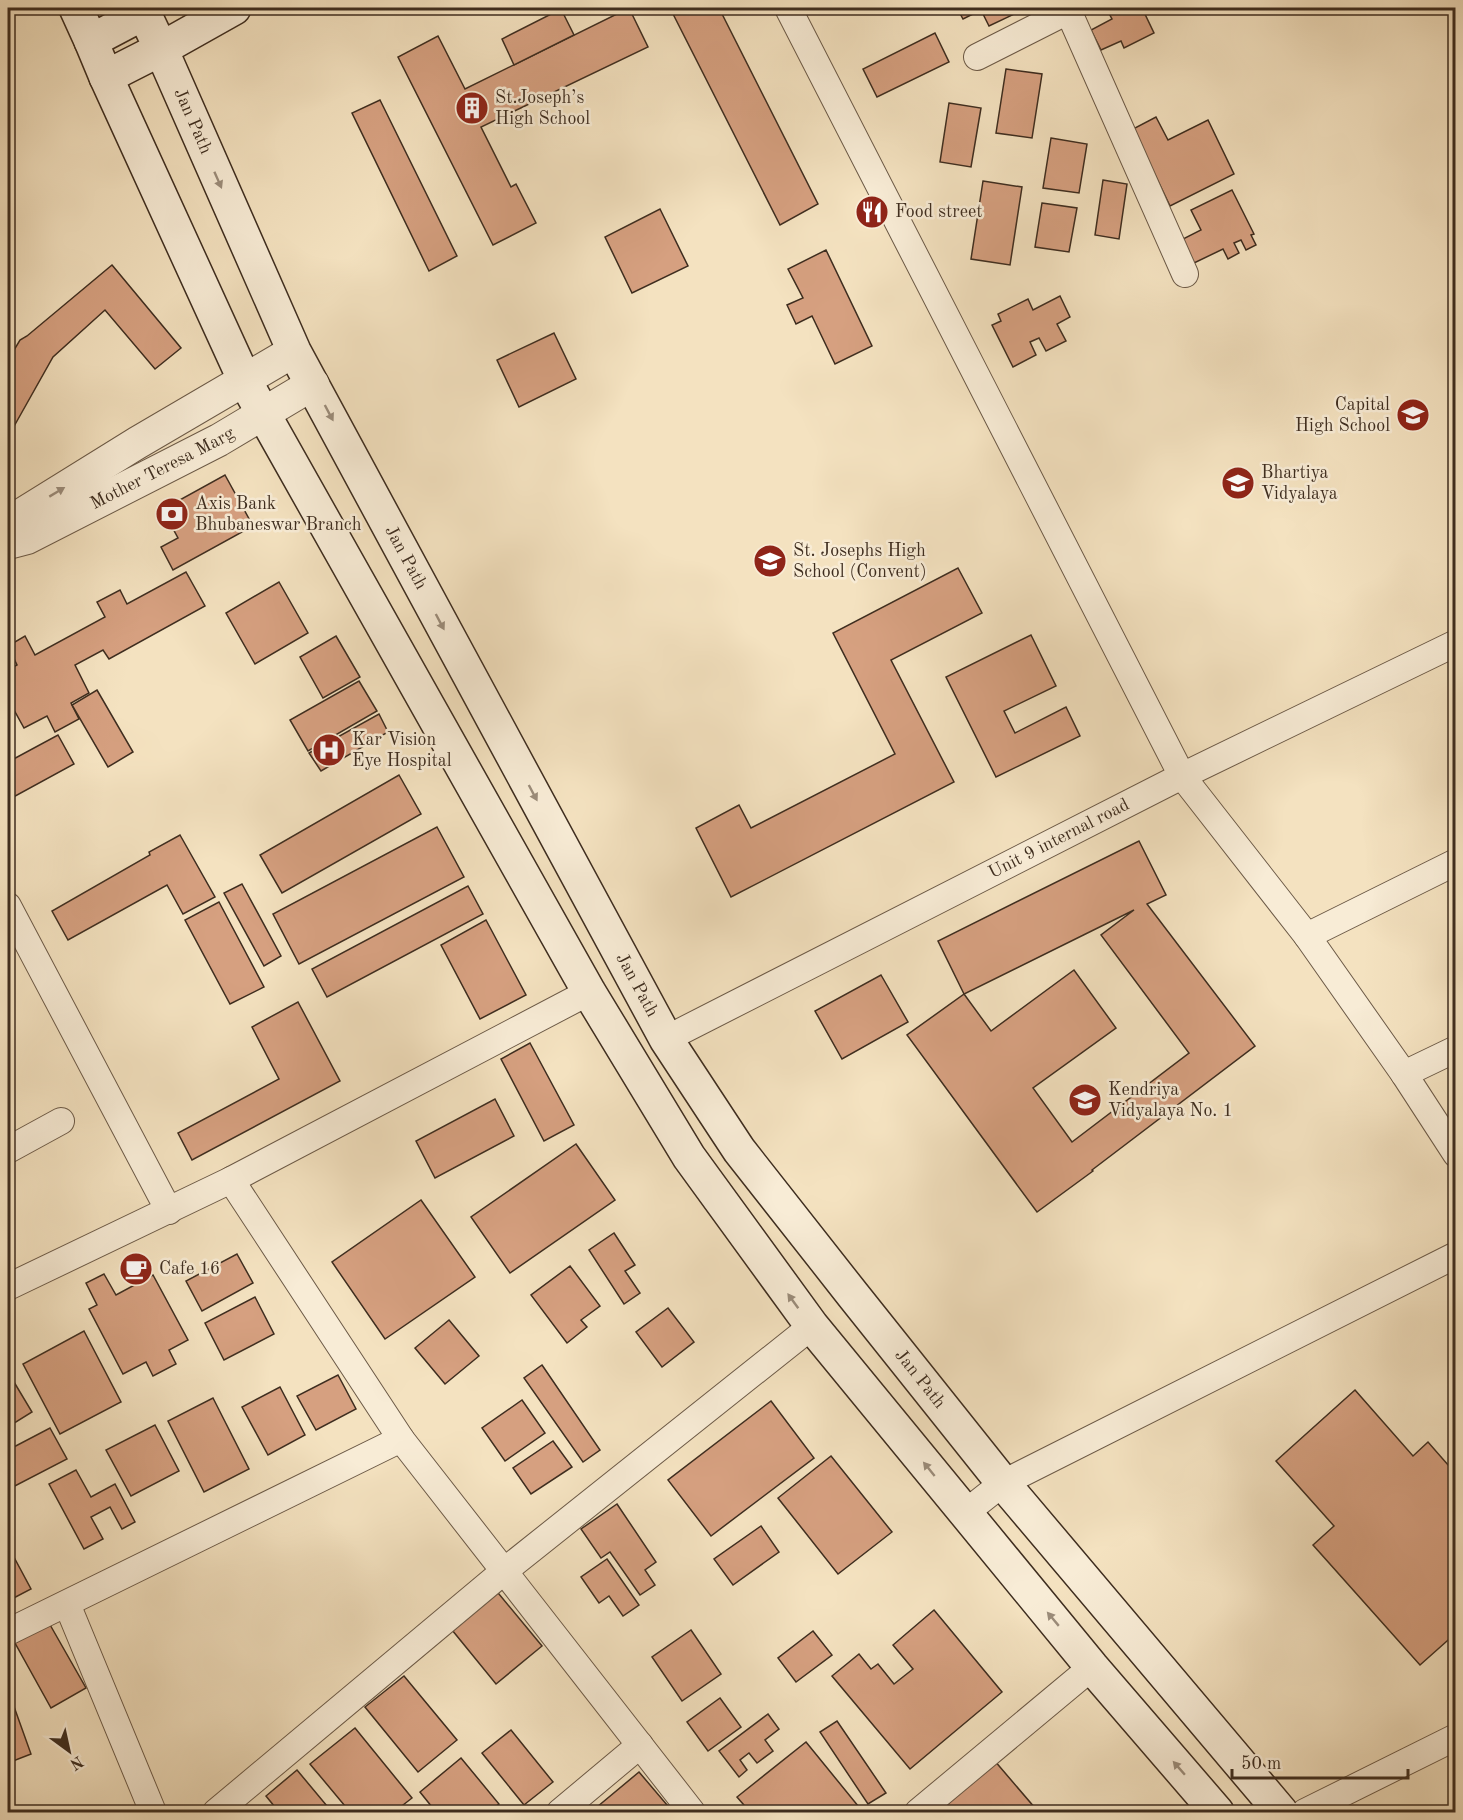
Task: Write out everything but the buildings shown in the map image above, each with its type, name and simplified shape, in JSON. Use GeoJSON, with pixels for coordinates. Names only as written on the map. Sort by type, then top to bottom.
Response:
{"type":"FeatureCollection","features":[{"type":"Feature","properties":{"kind":"main road"},"geometry":{"type":"LineString","coordinates":[[76,8],[245,381],[589,992],[689,1157],[812,1326],[1092,1667],[1217,1812]]}},
{"type":"Feature","properties":{"kind":"main road"},"geometry":{"type":"LineString","coordinates":[[106,77],[234,8]]}},
{"type":"Feature","properties":{"kind":"main road"},"geometry":{"type":"LineString","coordinates":[[91,41],[147,9]]}},
{"type":"Feature","properties":{"kind":"main road","name":"Jan Path"},"geometry":{"type":"LineString","coordinates":[[147,9],[161,49],[294,351],[666,1039],[739,1150],[1004,1483],[1100,1600],[1130,1632],[1281,1812]]}},
{"type":"Feature","properties":{"kind":"street"},"geometry":{"type":"LineString","coordinates":[[788,8],[1182,776],[1307,936],[1404,1074],[1455,1154]]}},
{"type":"Feature","properties":{"kind":"street"},"geometry":{"type":"LineString","coordinates":[[977,57],[1067,9],[1185,274]]}},
{"type":"Feature","properties":{"kind":"street","name":"Mother Teresa Marg"},"geometry":{"type":"LineString","coordinates":[[8,523],[137,443],[294,351]]}},
{"type":"Feature","properties":{"kind":"street","name":"Mother Teresa Marg"},"geometry":{"type":"LineString","coordinates":[[8,543],[27,538],[219,440],[313,384]]}},
{"type":"Feature","properties":{"kind":"street","name":"Unit 9 internal road"},"geometry":{"type":"LineString","coordinates":[[666,1039],[1182,776],[1455,643]]}},
{"type":"Feature","properties":{"kind":"street"},"geometry":{"type":"LineString","coordinates":[[1307,936],[1455,862]]}},
{"type":"Feature","properties":{"kind":"street"},"geometry":{"type":"LineString","coordinates":[[8,906],[169,1211]]}},
{"type":"Feature","properties":{"kind":"street"},"geometry":{"type":"LineString","coordinates":[[8,1287],[231,1180],[589,992]]}},
{"type":"Feature","properties":{"kind":"street"},"geometry":{"type":"LineString","coordinates":[[1404,1074],[1455,1048]]}},
{"type":"Feature","properties":{"kind":"street"},"geometry":{"type":"LineString","coordinates":[[8,1150],[61,1121]]}},
{"type":"Feature","properties":{"kind":"street"},"geometry":{"type":"LineString","coordinates":[[231,1180],[400,1439],[692,1812]]}},
{"type":"Feature","properties":{"kind":"street"},"geometry":{"type":"LineString","coordinates":[[965,1513],[1004,1483],[1455,1255]]}},
{"type":"Feature","properties":{"kind":"street"},"geometry":{"type":"LineString","coordinates":[[216,1812],[503,1572],[812,1326]]}},
{"type":"Feature","properties":{"kind":"street"},"geometry":{"type":"LineString","coordinates":[[8,1632],[400,1439]]}},
{"type":"Feature","properties":{"kind":"street"},"geometry":{"type":"LineString","coordinates":[[67,1604],[153,1812]]}},
{"type":"Feature","properties":{"kind":"street"},"geometry":{"type":"LineString","coordinates":[[918,1812],[1092,1667]]}},
{"type":"Feature","properties":{"kind":"street"},"geometry":{"type":"LineString","coordinates":[[1305,1812],[1455,1737]]}},
{"type":"Feature","properties":{"kind":"street"},"geometry":{"type":"LineString","coordinates":[[560,1812],[640,1745]]}},
{"type":"Feature","properties":{"kind":"place","name":"St.Joseph’s High School"},"geometry":{"type":"Point","coordinates":[472,108]}},
{"type":"Feature","properties":{"kind":"place","name":"Food street"},"geometry":{"type":"Point","coordinates":[872,212]}},
{"type":"Feature","properties":{"kind":"place","name":"Capital High School"},"geometry":{"type":"Point","coordinates":[1413,415]}},
{"type":"Feature","properties":{"kind":"place","name":"Bhartiya Vidyalaya"},"geometry":{"type":"Point","coordinates":[1238,483]}},
{"type":"Feature","properties":{"kind":"place","name":"Axis Bank Bhubaneswar Branch"},"geometry":{"type":"Point","coordinates":[172,514]}},
{"type":"Feature","properties":{"kind":"place","name":"St. Josephs High School (Convent)"},"geometry":{"type":"Point","coordinates":[770,561]}},
{"type":"Feature","properties":{"kind":"place","name":"Kar Vision Eye Hospital"},"geometry":{"type":"Point","coordinates":[329,750]}},
{"type":"Feature","properties":{"kind":"place","name":"Kendriya Vidyalaya No. 1"},"geometry":{"type":"Point","coordinates":[1085,1100]}},
{"type":"Feature","properties":{"kind":"place","name":"Cafe 16"},"geometry":{"type":"Point","coordinates":[136,1269]}}]}
